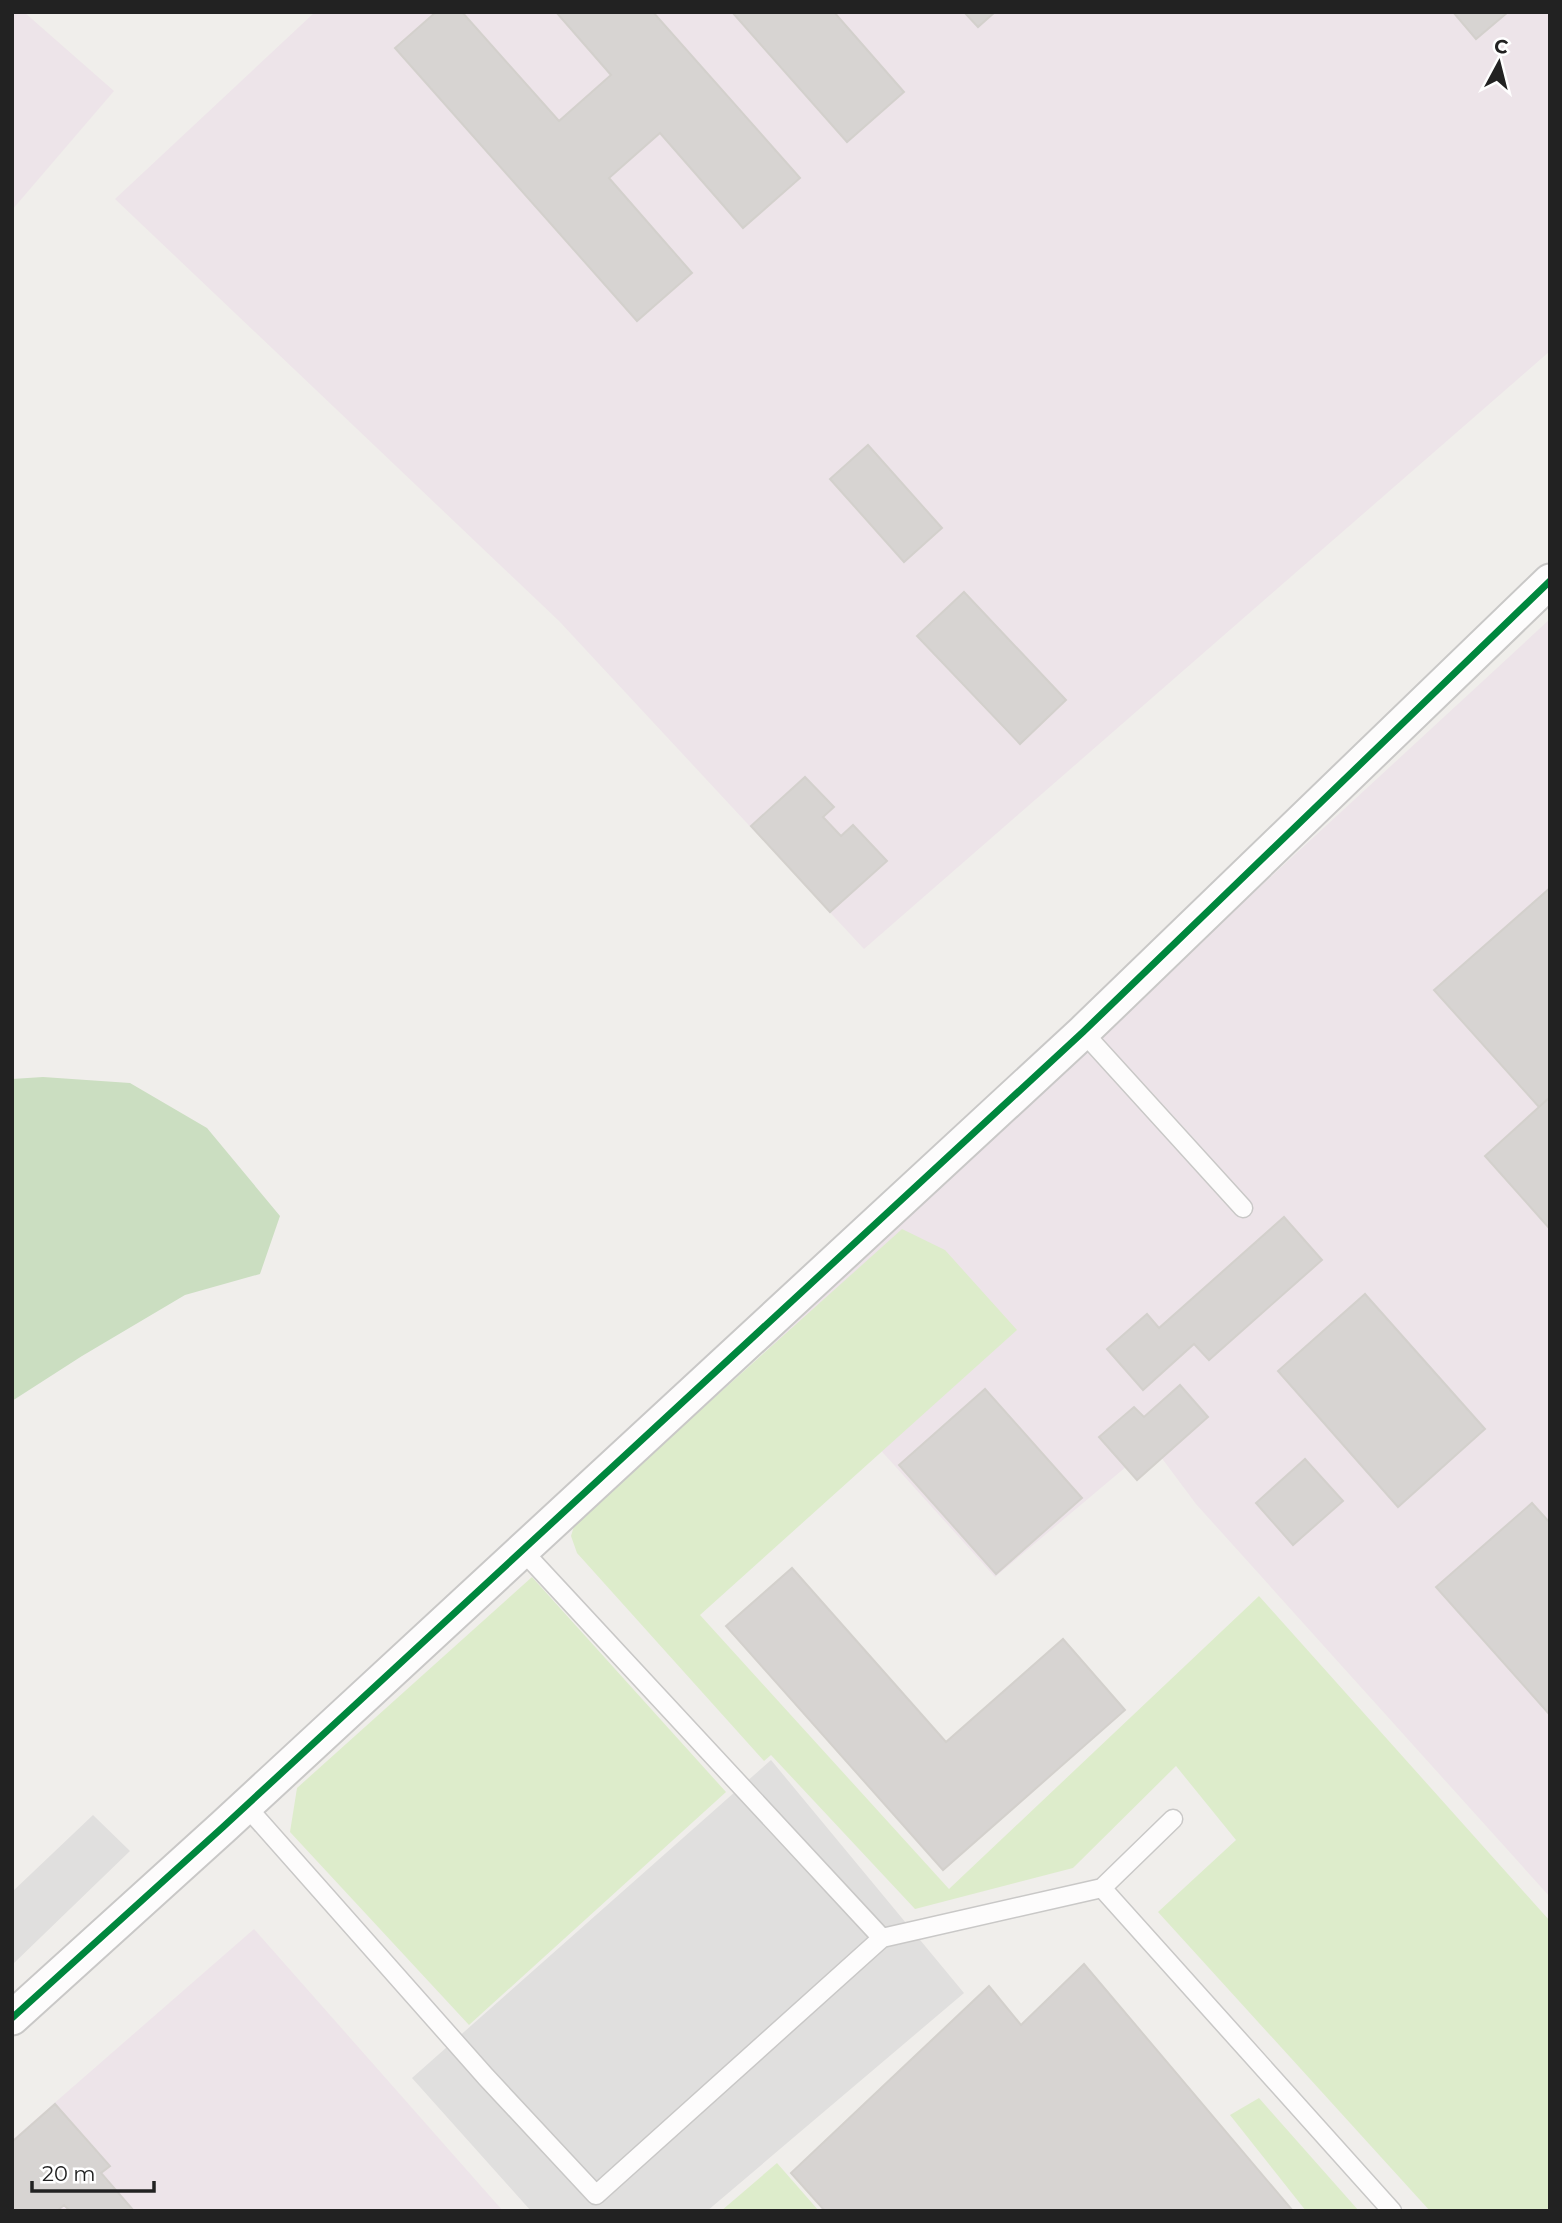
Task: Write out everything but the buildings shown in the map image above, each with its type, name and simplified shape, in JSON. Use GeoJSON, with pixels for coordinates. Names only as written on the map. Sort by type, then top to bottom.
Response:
{"type":"FeatureCollection","features":[{"type":"Feature","properties":{"kind":"street"},"geometry":{"type":"LineString","coordinates":[[12,2018],[246,1806],[1083,1032],[1550,581]]}},
{"type":"Feature","properties":{"kind":"lane"},"geometry":{"type":"LineString","coordinates":[[1083,1032],[1243,1208]]}},
{"type":"Feature","properties":{"kind":"lane"},"geometry":{"type":"LineString","coordinates":[[522,1550],[882,1938]]}},
{"type":"Feature","properties":{"kind":"lane"},"geometry":{"type":"LineString","coordinates":[[246,1806],[598,2203],[882,1938],[1101,1888],[1173,1819]]}},
{"type":"Feature","properties":{"kind":"lane"},"geometry":{"type":"LineString","coordinates":[[1101,1888],[1392,2211]]}},
{"type":"Feature","properties":{"kind":"shaded area"},"geometry":{"type":"Polygon","coordinates":[[[12,12],[24,12],[114,91],[12,210],[12,12]]]}},
{"type":"Feature","properties":{"kind":"shaded area"},"geometry":{"type":"Polygon","coordinates":[[[315,12],[1550,12],[1550,351],[864,949],[559,621],[115,199],[315,12]]]}},
{"type":"Feature","properties":{"kind":"shaded area"},"geometry":{"type":"Polygon","coordinates":[[[1550,619],[1550,1897],[1196,1504],[1152,1445],[995,1577],[876,1445],[765,1344],[1550,619]]]}},
{"type":"Feature","properties":{"kind":"shaded area"},"geometry":{"type":"Polygon","coordinates":[[[771,1760],[964,1993],[707,2211],[531,2211],[412,2078],[771,1760]]]}},
{"type":"Feature","properties":{"kind":"shaded area"},"geometry":{"type":"Polygon","coordinates":[[[93,1815],[130,1851],[12,1965],[12,1892],[93,1815]]]}},
{"type":"Feature","properties":{"kind":"shaded area"},"geometry":{"type":"Polygon","coordinates":[[[254,1929],[503,2211],[12,2211],[12,2140],[254,1929]]]}},
{"type":"Feature","properties":{"kind":"green space"},"geometry":{"type":"Polygon","coordinates":[[[43,1077],[130,1083],[207,1128],[280,1216],[260,1274],[185,1295],[12,1401],[12,1079],[43,1077]]]}},
{"type":"Feature","properties":{"kind":"green space"},"geometry":{"type":"Polygon","coordinates":[[[902,1229],[945,1250],[1017,1330],[700,1615],[949,1889],[1259,1596],[1550,1921],[1550,2211],[1430,2211],[1158,1912],[1236,1840],[1176,1766],[1073,1868],[915,1909],[771,1755],[764,1761],[577,1553],[571,1536],[575,1523],[902,1229]]]}},
{"type":"Feature","properties":{"kind":"green space"},"geometry":{"type":"Polygon","coordinates":[[[532,1577],[726,1792],[469,2025],[290,1832],[297,1788],[532,1577]]]}},
{"type":"Feature","properties":{"kind":"green space"},"geometry":{"type":"Polygon","coordinates":[[[1259,2098],[1359,2211],[1306,2211],[1230,2115],[1259,2098]]]}},
{"type":"Feature","properties":{"kind":"green space"},"geometry":{"type":"Polygon","coordinates":[[[777,2163],[819,2211],[721,2211],[777,2163]]]}},
{"type":"Feature","properties":{"kind":"cycle path"},"geometry":{"type":"LineString","coordinates":[[12,2018],[223,1827],[1083,1032],[1550,581]]}}]}
